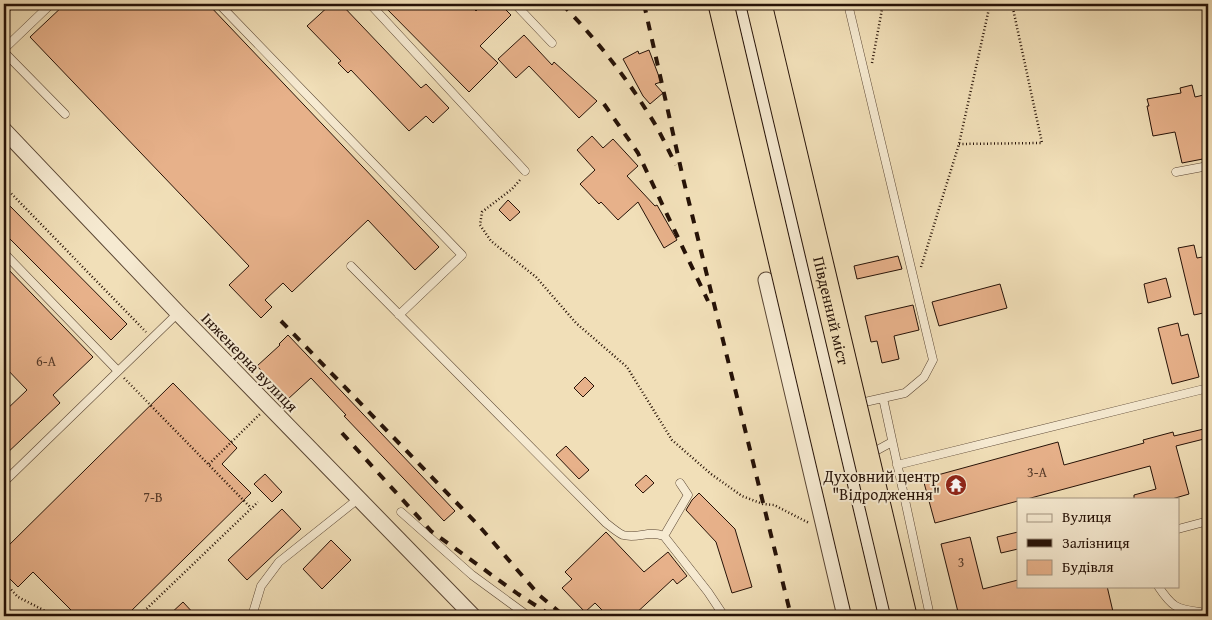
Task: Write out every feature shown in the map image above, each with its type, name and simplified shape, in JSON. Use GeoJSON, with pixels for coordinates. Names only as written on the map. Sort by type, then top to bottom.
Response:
{"type":"FeatureCollection","features":[{"type":"Feature","properties":{"kind":"highway"},"geometry":{"type":"LineString","coordinates":[[721,4],[865,616]]}},
{"type":"Feature","properties":{"kind":"highway","name":"Південний міст"},"geometry":{"type":"LineString","coordinates":[[760,4],[904,616]]}},
{"type":"Feature","properties":{"kind":"street"},"geometry":{"type":"LineString","coordinates":[[742,4],[886,616]]}},
{"type":"Feature","properties":{"kind":"street","name":"Інженерна вулиця"},"geometry":{"type":"LineString","coordinates":[[4,130],[178,313],[473,616]]}},
{"type":"Feature","properties":{"kind":"street"},"geometry":{"type":"LineString","coordinates":[[766,280],[845,616]]}},
{"type":"Feature","properties":{"kind":"lane"},"geometry":{"type":"LineString","coordinates":[[51,4],[4,50],[65,114]]}},
{"type":"Feature","properties":{"kind":"lane"},"geometry":{"type":"LineString","coordinates":[[219,4],[462,255],[399,315]]}},
{"type":"Feature","properties":{"kind":"lane"},"geometry":{"type":"LineString","coordinates":[[370,4],[525,171]]}},
{"type":"Feature","properties":{"kind":"lane"},"geometry":{"type":"LineString","coordinates":[[515,4],[552,43]]}},
{"type":"Feature","properties":{"kind":"lane"},"geometry":{"type":"LineString","coordinates":[[837,409],[905,393],[924,377],[933,360],[848,4]]}},
{"type":"Feature","properties":{"kind":"lane"},"geometry":{"type":"LineString","coordinates":[[1176,172],[1208,166]]}},
{"type":"Feature","properties":{"kind":"lane"},"geometry":{"type":"LineString","coordinates":[[4,253],[118,371]]}},
{"type":"Feature","properties":{"kind":"lane"},"geometry":{"type":"LineString","coordinates":[[351,266],[606,523],[622,534],[638,536],[654,532],[664,536],[708,592],[724,616]]}},
{"type":"Feature","properties":{"kind":"lane"},"geometry":{"type":"LineString","coordinates":[[4,482],[178,313]]}},
{"type":"Feature","properties":{"kind":"lane"},"geometry":{"type":"LineString","coordinates":[[897,465],[1208,388]]}},
{"type":"Feature","properties":{"kind":"lane"},"geometry":{"type":"LineString","coordinates":[[883,398],[930,616]]}},
{"type":"Feature","properties":{"kind":"lane"},"geometry":{"type":"LineString","coordinates":[[850,464],[892,442]]}},
{"type":"Feature","properties":{"kind":"lane"},"geometry":{"type":"LineString","coordinates":[[664,536],[688,495],[680,483]]}},
{"type":"Feature","properties":{"kind":"lane"},"geometry":{"type":"LineString","coordinates":[[252,616],[261,586],[279,562],[358,498]]}},
{"type":"Feature","properties":{"kind":"lane"},"geometry":{"type":"LineString","coordinates":[[402,512],[472,574],[528,616]]}},
{"type":"Feature","properties":{"kind":"lane"},"geometry":{"type":"LineString","coordinates":[[1180,528],[1208,521]]}},
{"type":"Feature","properties":{"kind":"lane"},"geometry":{"type":"LineString","coordinates":[[1159,588],[1168,601],[1181,610],[1200,612],[1204,616]]}},
{"type":"Feature","properties":{"kind":"path"},"geometry":{"type":"LineString","coordinates":[[868,89],[883,4]]}},
{"type":"Feature","properties":{"kind":"path"},"geometry":{"type":"LineString","coordinates":[[915,288],[959,144],[990,4]]}},
{"type":"Feature","properties":{"kind":"path"},"geometry":{"type":"LineString","coordinates":[[959,144],[1042,143],[1012,4]]}},
{"type":"Feature","properties":{"kind":"path"},"geometry":{"type":"LineString","coordinates":[[525,171],[521,180],[512,189],[482,212],[480,225],[491,241],[536,277],[576,323],[627,367],[672,440],[710,474],[742,496],[763,504],[774,505],[809,524]]}},
{"type":"Feature","properties":{"kind":"path"},"geometry":{"type":"LineString","coordinates":[[4,186],[152,338]]}},
{"type":"Feature","properties":{"kind":"path"},"geometry":{"type":"LineString","coordinates":[[118,371],[251,508]]}},
{"type":"Feature","properties":{"kind":"path"},"geometry":{"type":"LineString","coordinates":[[209,464],[262,411]]}},
{"type":"Feature","properties":{"kind":"path"},"geometry":{"type":"LineString","coordinates":[[139,616],[258,502]]}},
{"type":"Feature","properties":{"kind":"path"},"geometry":{"type":"LineString","coordinates":[[4,582],[18,597],[55,616]]}},
{"type":"Feature","properties":{"kind":"building"},"geometry":{"type":"Polygon","coordinates":[[[65,4],[208,4],[439,247],[415,270],[368,220],[292,292],[283,283],[265,300],[272,307],[261,318],[229,285],[249,266],[30,37],[65,4]]]}},
{"type":"Feature","properties":{"kind":"building"},"geometry":{"type":"Polygon","coordinates":[[[331,4],[341,4],[421,88],[426,84],[449,108],[433,123],[426,116],[409,131],[351,70],[348,73],[338,63],[341,61],[307,26],[331,4]]]}},
{"type":"Feature","properties":{"kind":"building"},"geometry":{"type":"Polygon","coordinates":[[[382,4],[469,4],[476,11],[483,4],[500,4],[511,15],[480,46],[498,63],[469,92],[382,4]]]}},
{"type":"Feature","properties":{"kind":"building"},"geometry":{"type":"Polygon","coordinates":[[[524,35],[552,65],[554,62],[597,101],[579,118],[529,66],[516,78],[498,59],[524,35]]]}},
{"type":"Feature","properties":{"kind":"building"},"geometry":{"type":"Polygon","coordinates":[[[649,50],[661,82],[655,84],[663,93],[650,104],[643,96],[623,59],[638,51],[639,54],[649,50]]]}},
{"type":"Feature","properties":{"kind":"building"},"geometry":{"type":"Polygon","coordinates":[[[1192,85],[1195,97],[1208,94],[1208,158],[1182,163],[1175,132],[1153,136],[1147,99],[1181,93],[1180,88],[1192,85]]]}},
{"type":"Feature","properties":{"kind":"building"},"geometry":{"type":"Polygon","coordinates":[[[592,136],[603,148],[613,139],[638,166],[627,176],[655,206],[657,205],[677,240],[664,248],[638,202],[618,220],[580,184],[595,170],[577,150],[592,136]]]}},
{"type":"Feature","properties":{"kind":"building"},"geometry":{"type":"Polygon","coordinates":[[[4,200],[127,324],[111,340],[4,233],[4,200]]]}},
{"type":"Feature","properties":{"kind":"building"},"geometry":{"type":"Polygon","coordinates":[[[508,200],[520,212],[510,221],[499,210],[508,200]]]}},
{"type":"Feature","properties":{"kind":"building"},"geometry":{"type":"Polygon","coordinates":[[[1194,245],[1197,258],[1208,256],[1208,312],[1194,315],[1178,248],[1194,245]]]}},
{"type":"Feature","properties":{"kind":"building"},"geometry":{"type":"Polygon","coordinates":[[[898,256],[902,269],[857,279],[854,266],[898,256]]]}},
{"type":"Feature","properties":{"kind":"building"},"geometry":{"type":"Polygon","coordinates":[[[4,265],[93,357],[53,395],[60,403],[4,456],[4,412],[27,390],[4,366],[4,265]]]}},
{"type":"Feature","properties":{"kind":"building"},"geometry":{"type":"Polygon","coordinates":[[[1166,278],[1171,297],[1148,303],[1144,284],[1166,278]]]}},
{"type":"Feature","properties":{"kind":"building"},"geometry":{"type":"Polygon","coordinates":[[[1000,284],[1007,308],[939,326],[932,302],[1000,284]]]}},
{"type":"Feature","properties":{"kind":"building"},"geometry":{"type":"Polygon","coordinates":[[[913,305],[919,330],[894,336],[899,359],[882,363],[877,341],[871,342],[865,316],[913,305]]]}},
{"type":"Feature","properties":{"kind":"building"},"geometry":{"type":"Polygon","coordinates":[[[1178,323],[1181,336],[1188,334],[1199,377],[1172,384],[1158,328],[1178,323]]]}},
{"type":"Feature","properties":{"kind":"building"},"geometry":{"type":"Polygon","coordinates":[[[288,335],[455,511],[444,521],[344,416],[346,415],[311,378],[288,399],[257,366],[288,335]]]}},
{"type":"Feature","properties":{"kind":"building"},"geometry":{"type":"Polygon","coordinates":[[[585,377],[594,386],[583,397],[574,388],[585,377]]]}},
{"type":"Feature","properties":{"kind":"building"},"geometry":{"type":"Polygon","coordinates":[[[173,383],[237,448],[222,464],[251,493],[126,616],[77,616],[33,572],[18,587],[4,573],[4,550],[173,383]]]}},
{"type":"Feature","properties":{"kind":"building"},"geometry":{"type":"Polygon","coordinates":[[[1208,428],[1208,438],[1176,446],[1189,494],[1175,498],[1134,498],[1134,495],[1156,489],[1150,466],[1031,498],[1017,498],[1017,501],[935,523],[923,479],[1058,442],[1064,465],[1144,443],[1143,440],[1173,432],[1174,436],[1208,428]]]}},
{"type":"Feature","properties":{"kind":"building"},"geometry":{"type":"Polygon","coordinates":[[[566,446],[589,470],[579,479],[556,455],[566,446]]]}},
{"type":"Feature","properties":{"kind":"building"},"geometry":{"type":"Polygon","coordinates":[[[265,474],[282,492],[272,502],[254,484],[265,474]]]}},
{"type":"Feature","properties":{"kind":"building"},"geometry":{"type":"Polygon","coordinates":[[[646,475],[654,483],[643,493],[635,485],[646,475]]]}},
{"type":"Feature","properties":{"kind":"building"},"geometry":{"type":"Polygon","coordinates":[[[699,493],[735,529],[752,587],[732,593],[716,542],[686,510],[699,493]]]}},
{"type":"Feature","properties":{"kind":"building"},"geometry":{"type":"Polygon","coordinates":[[[282,509],[301,529],[247,580],[228,560],[282,509]]]}},
{"type":"Feature","properties":{"kind":"building"},"geometry":{"type":"Polygon","coordinates":[[[606,532],[644,572],[668,552],[687,576],[677,584],[673,579],[633,616],[608,616],[595,603],[585,612],[562,588],[572,579],[565,572],[606,532]]]}},
{"type":"Feature","properties":{"kind":"building"},"geometry":{"type":"Polygon","coordinates":[[[1017,532],[1017,549],[1001,553],[997,537],[1017,532]]]}},
{"type":"Feature","properties":{"kind":"building"},"geometry":{"type":"Polygon","coordinates":[[[970,537],[983,589],[1017,580],[1017,588],[1107,588],[1114,616],[959,616],[941,544],[970,537]]]}},
{"type":"Feature","properties":{"kind":"building"},"geometry":{"type":"Polygon","coordinates":[[[331,540],[351,560],[322,589],[303,569],[331,540]]]}},
{"type":"Feature","properties":{"kind":"building"},"geometry":{"type":"Polygon","coordinates":[[[183,602],[196,616],[168,616],[183,602]]]}},
{"type":"Feature","properties":{"kind":"railway"},"geometry":{"type":"LineString","coordinates":[[562,4],[586,29],[639,98],[656,125],[676,165]]}},
{"type":"Feature","properties":{"kind":"railway"},"geometry":{"type":"LineString","coordinates":[[644,4],[683,178],[791,616]]}},
{"type":"Feature","properties":{"kind":"railway"},"geometry":{"type":"LineString","coordinates":[[604,104],[638,153],[708,301]]}},
{"type":"Feature","properties":{"kind":"railway"},"geometry":{"type":"LineString","coordinates":[[281,321],[480,527],[539,595],[564,616]]}},
{"type":"Feature","properties":{"kind":"railway"},"geometry":{"type":"LineString","coordinates":[[342,433],[431,531],[518,594],[552,616]]}},
{"type":"Feature","properties":{"kind":"place","name":"Духовний центр \"Відродження\""},"geometry":{"type":"Point","coordinates":[956,485]}}]}
